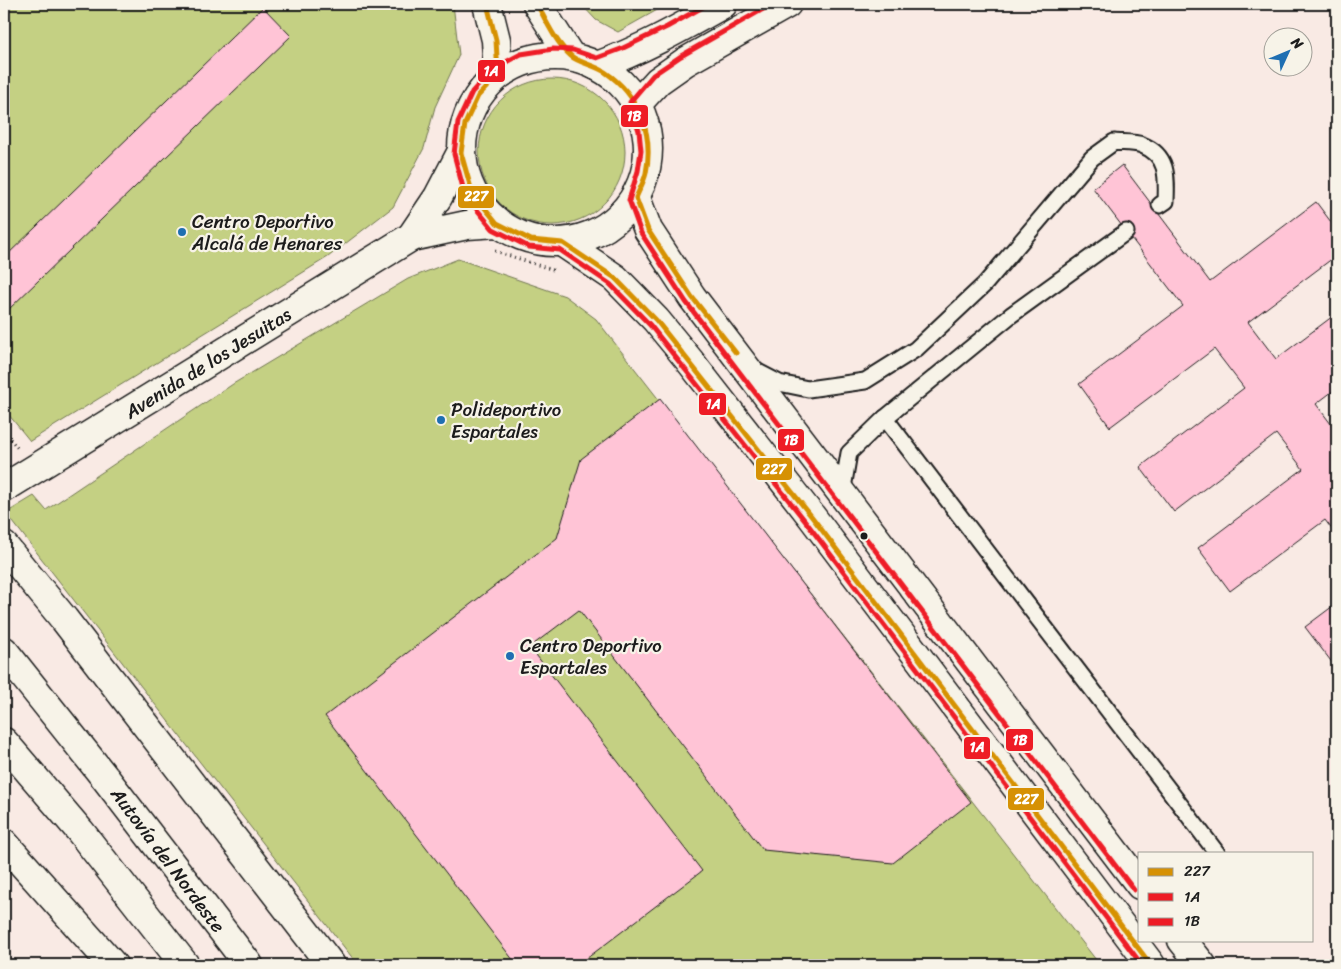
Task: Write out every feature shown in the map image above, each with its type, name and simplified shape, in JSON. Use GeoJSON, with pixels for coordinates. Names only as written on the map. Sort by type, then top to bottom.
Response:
{"type":"FeatureCollection","features":[{"type":"Feature","properties":{"kind":"main road"},"geometry":{"type":"LineString","coordinates":[[487,4],[496,40],[498,75]]}},
{"type":"Feature","properties":{"kind":"main road"},"geometry":{"type":"LineString","coordinates":[[537,4],[571,57]]}},
{"type":"Feature","properties":{"kind":"main road"},"geometry":{"type":"LineString","coordinates":[[597,66],[624,56],[670,34],[723,4]]}},
{"type":"Feature","properties":{"kind":"main road"},"geometry":{"type":"LineString","coordinates":[[637,104],[658,81],[685,62],[787,4]]}},
{"type":"Feature","properties":{"kind":"main road"},"geometry":{"type":"LineString","coordinates":[[553,56],[571,57],[597,66],[620,81],[637,104],[645,120],[649,148],[646,174],[636,198],[613,224],[592,236],[563,243],[531,240],[497,223],[472,192],[461,152],[465,124],[478,96],[498,75],[523,61],[553,56]]}},
{"type":"Feature","properties":{"kind":"main road","name":"Avenida de los Jesuitas"},"geometry":{"type":"LineString","coordinates":[[411,237],[438,196],[461,152]]}},
{"type":"Feature","properties":{"kind":"main road"},"geometry":{"type":"LineString","coordinates":[[636,198],[648,230],[692,297],[1138,882]]}},
{"type":"Feature","properties":{"kind":"main road","name":"Avenida de los Jesuitas"},"geometry":{"type":"LineString","coordinates":[[14,474],[100,430],[411,237],[467,225],[497,223]]}},
{"type":"Feature","properties":{"kind":"main road"},"geometry":{"type":"LineString","coordinates":[[563,243],[615,278],[656,320],[678,346],[812,517],[1151,965]]}},
{"type":"Feature","properties":{"kind":"main road"},"geometry":{"type":"LineString","coordinates":[[4,546],[64,620],[331,965]]}},
{"type":"Feature","properties":{"kind":"main road","name":"Autovía del Nordeste"},"geometry":{"type":"LineString","coordinates":[[4,651],[106,779],[249,965]]}},
{"type":"Feature","properties":{"kind":"main road"},"geometry":{"type":"LineString","coordinates":[[4,742],[80,831],[185,965]]}},
{"type":"Feature","properties":{"kind":"main road"},"geometry":{"type":"LineString","coordinates":[[4,843],[113,965]]}},
{"type":"Feature","properties":{"kind":"main road"},"geometry":{"type":"LineString","coordinates":[[1184,942],[1202,965]]}},
{"type":"Feature","properties":{"kind":"lane"},"geometry":{"type":"LineString","coordinates":[[745,366],[779,383],[808,389],[865,381],[916,349],[985,284],[1092,158],[1114,142],[1141,144],[1160,157],[1168,175],[1166,201],[1160,205]]}},
{"type":"Feature","properties":{"kind":"lane"},"geometry":{"type":"LineString","coordinates":[[842,494],[849,453],[885,418],[1011,315],[1126,232]]}},
{"type":"Feature","properties":{"kind":"lane"},"geometry":{"type":"LineString","coordinates":[[885,418],[1217,852]]}},
{"type":"Feature","properties":{"kind":"path"},"geometry":{"type":"LineString","coordinates":[[487,248],[556,271]]}},
{"type":"Feature","properties":{"kind":"path"},"geometry":{"type":"LineString","coordinates":[[4,431],[14,474]]}},
{"type":"Feature","properties":{"kind":"green space","name":"Centro Deportivo Alcalá de Henares"},"geometry":{"type":"Polygon","coordinates":[[[4,4],[453,4],[459,55],[435,107],[424,148],[393,207],[328,257],[30,441],[4,409],[4,4]]]}},
{"type":"Feature","properties":{"kind":"green space"},"geometry":{"type":"Polygon","coordinates":[[[581,4],[668,4],[618,32],[596,20],[581,4]]]}},
{"type":"Feature","properties":{"kind":"green space"},"geometry":{"type":"Polygon","coordinates":[[[552,79],[566,80],[580,85],[593,91],[604,100],[613,111],[619,124],[624,138],[624,166],[619,180],[613,193],[604,204],[593,213],[580,219],[566,224],[552,225],[538,224],[524,219],[511,213],[500,204],[491,193],[485,180],[480,166],[479,152],[480,138],[485,124],[491,111],[500,100],[511,91],[524,85],[538,80],[552,79]]]}},
{"type":"Feature","properties":{"kind":"green space","name":"Centro Deportivo Espartales"},"geometry":{"type":"Polygon","coordinates":[[[458,259],[565,296],[596,319],[1100,965],[358,965],[6,513],[34,496],[46,510],[233,384],[408,279],[458,259]]]}},
{"type":"Feature","properties":{"kind":"building"},"geometry":{"type":"Polygon","coordinates":[[[263,7],[291,36],[8,310],[4,306],[4,258],[263,7]]]}},
{"type":"Feature","properties":{"kind":"building"},"geometry":{"type":"Polygon","coordinates":[[[1122,165],[1210,282],[1316,202],[1337,230],[1337,255],[1248,322],[1276,359],[1337,313],[1337,388],[1316,404],[1337,432],[1337,536],[1325,520],[1230,591],[1198,548],[1303,469],[1276,434],[1174,512],[1140,467],[1244,388],[1214,349],[1110,427],[1079,384],[1183,306],[1093,188],[1122,165]]]}},
{"type":"Feature","properties":{"kind":"building"},"geometry":{"type":"Polygon","coordinates":[[[660,399],[971,802],[893,863],[763,850],[579,610],[530,647],[702,871],[578,965],[517,965],[325,716],[557,538],[581,459],[660,399]]]}},
{"type":"Feature","properties":{"kind":"building"},"geometry":{"type":"Polygon","coordinates":[[[1337,603],[1337,669],[1305,627],[1337,603]]]}},
{"type":"Feature","properties":{"kind":"transit line","name":"227"},"geometry":{"type":"LineString","coordinates":[[487,4],[496,40],[498,75],[478,96],[465,124],[461,153],[472,192],[497,223],[531,240],[563,243],[615,278],[656,320],[812,517],[1151,965]]}},
{"type":"Feature","properties":{"kind":"transit line","name":"227"},"geometry":{"type":"LineString","coordinates":[[537,4],[552,32],[566,51],[574,58],[605,72],[617,81],[635,104],[646,130],[648,144],[645,176],[636,198],[648,230],[692,297],[736,353]]}},
{"type":"Feature","properties":{"kind":"transit line","name":"1A"},"geometry":{"type":"LineString","coordinates":[[708,4],[667,27],[597,58],[573,50],[553,49],[521,54],[493,69],[472,92],[458,122],[454,154],[465,195],[493,229],[529,247],[560,250],[610,284],[650,325],[806,522],[1142,965]]}},
{"type":"Feature","properties":{"kind":"transit line","name":"1B"},"geometry":{"type":"LineString","coordinates":[[772,4],[681,56],[653,75],[630,102],[639,131],[641,151],[638,171],[629,200],[641,233],[686,302],[1134,890]]}},
{"type":"Feature","properties":{"kind":"place","name":"Centro Deportivo Alcalá de Henares"},"geometry":{"type":"Point","coordinates":[182,232]}},
{"type":"Feature","properties":{"kind":"place","name":"Polideportivo Espartales"},"geometry":{"type":"Point","coordinates":[441,420]}},
{"type":"Feature","properties":{"kind":"place","name":"Centro Deportivo Espartales"},"geometry":{"type":"Point","coordinates":[510,656]}}]}
